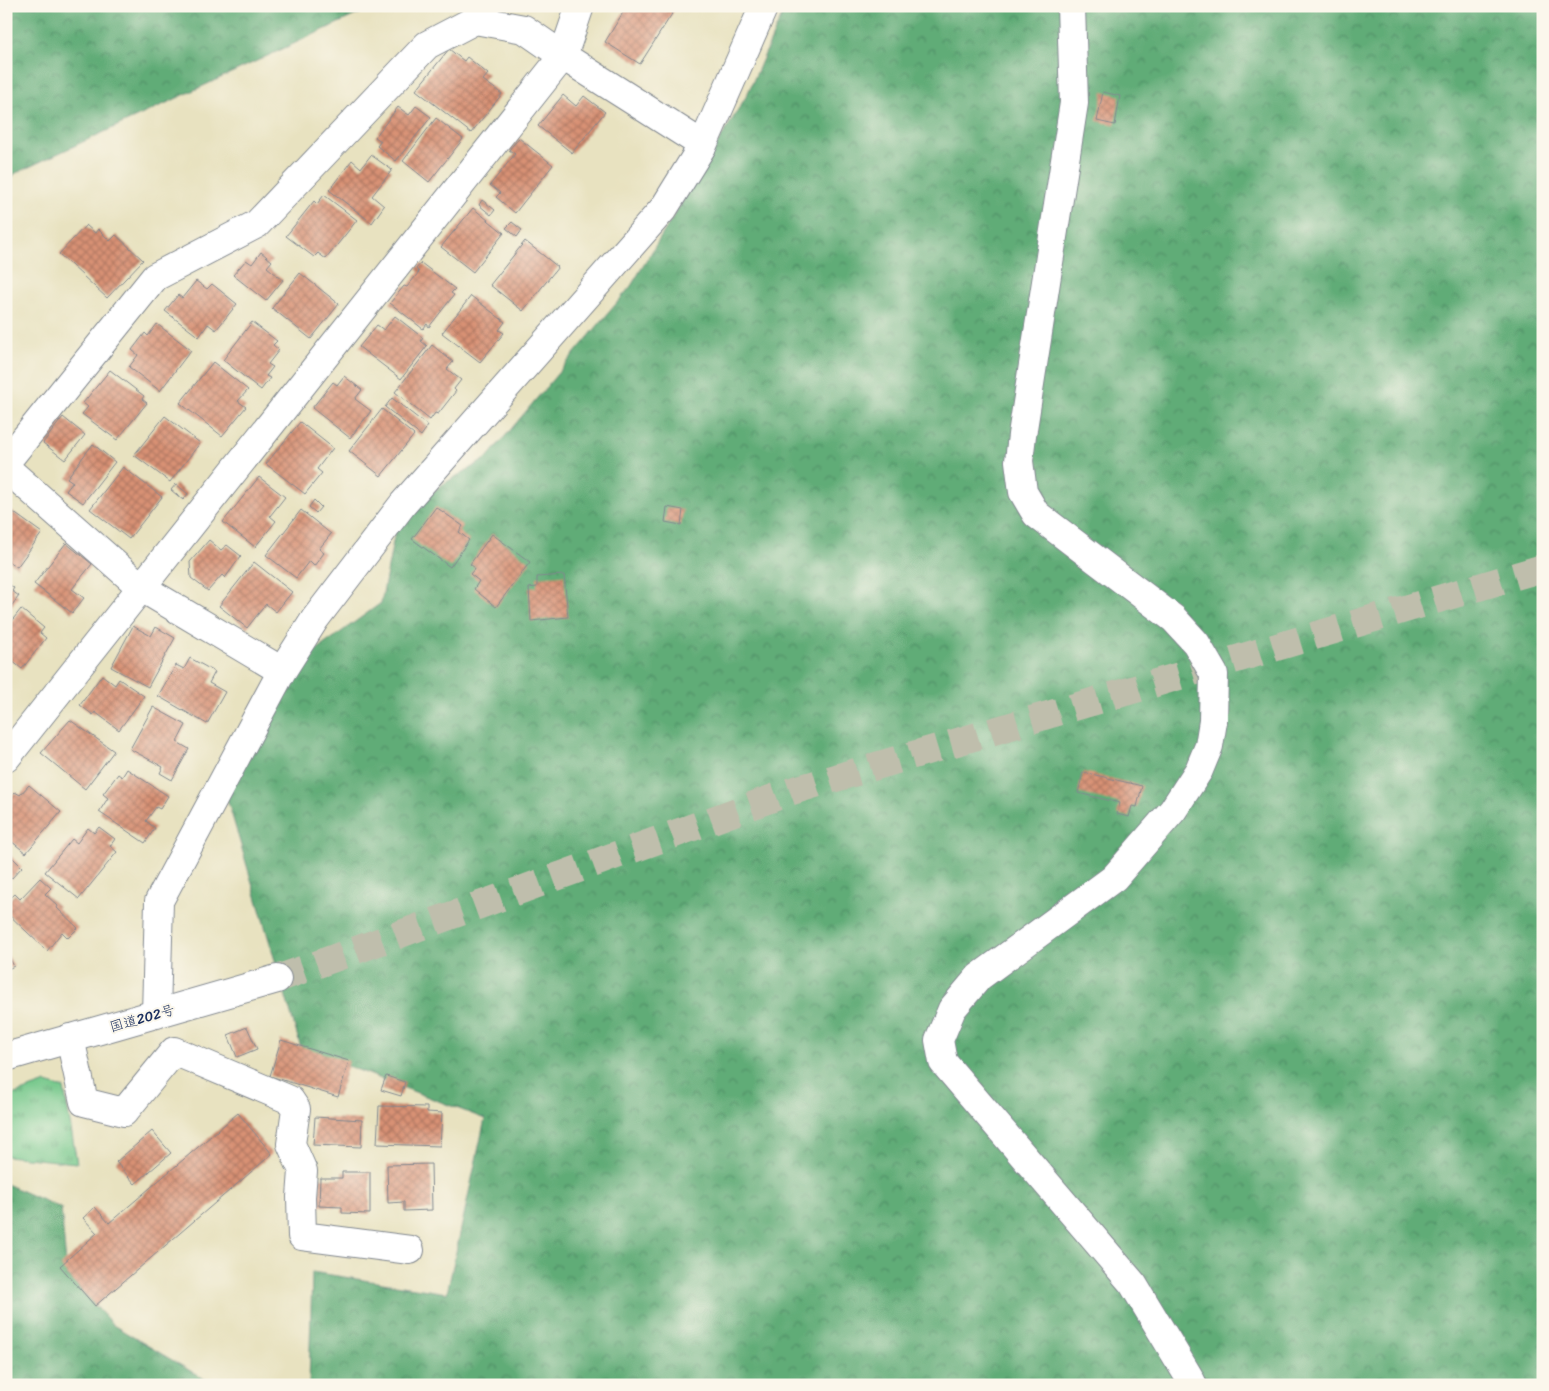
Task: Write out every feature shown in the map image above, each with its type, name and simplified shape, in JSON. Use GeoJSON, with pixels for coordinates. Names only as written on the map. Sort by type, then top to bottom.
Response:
{"type":"FeatureCollection","features":[{"type":"Feature","properties":{"kind":"main road"},"geometry":{"type":"LineString","coordinates":[[6,758],[563,56],[580,6]]}},
{"type":"Feature","properties":{"kind":"main road"},"geometry":{"type":"LineString","coordinates":[[156,1014],[160,901],[282,671],[315,619],[403,504],[664,208],[703,145],[764,6]]}},
{"type":"Feature","properties":{"kind":"main road"},"geometry":{"type":"LineString","coordinates":[[1071,6],[1074,102],[1019,461],[1023,492],[1036,514],[1174,619],[1196,643],[1214,674],[1213,721],[1209,746],[1199,770],[1173,810],[1114,878],[980,977],[952,1009],[940,1040],[943,1062],[1133,1284],[1193,1385]]}},
{"type":"Feature","properties":{"kind":"main road"},"geometry":{"type":"LineString","coordinates":[[6,462],[155,277],[257,224],[427,44],[475,20],[524,29],[703,145]]}},
{"type":"Feature","properties":{"kind":"main road"},"geometry":{"type":"LineString","coordinates":[[6,468],[142,588],[282,671]]}},
{"type":"Feature","properties":{"kind":"main road","name":"国道202号"},"geometry":{"type":"LineString","coordinates":[[6,1056],[277,979]]}},
{"type":"Feature","properties":{"kind":"main road"},"geometry":{"type":"LineString","coordinates":[[70,1038],[84,1102],[124,1112],[174,1051],[290,1100],[296,1109],[291,1144],[303,1171],[300,1197],[302,1236],[410,1250]]}},
{"type":"Feature","properties":{"kind":"green space"},"geometry":{"type":"Polygon","coordinates":[[[6,6],[375,6],[16,173],[6,182],[6,6]]]}},
{"type":"Feature","properties":{"kind":"green space"},"geometry":{"type":"Polygon","coordinates":[[[786,6],[1543,6],[1543,1385],[309,1385],[312,1272],[447,1293],[485,1119],[301,1048],[226,795],[286,672],[381,603],[397,521],[443,484],[486,459],[631,286],[747,95],[786,6]]]}},
{"type":"Feature","properties":{"kind":"green space"},"geometry":{"type":"Polygon","coordinates":[[[46,1083],[64,1088],[77,1163],[6,1156],[6,1097],[46,1083]]]}},
{"type":"Feature","properties":{"kind":"green space"},"geometry":{"type":"Polygon","coordinates":[[[6,1184],[61,1208],[67,1275],[113,1325],[214,1385],[6,1385],[6,1184]]]}},
{"type":"Feature","properties":{"kind":"building"},"geometry":{"type":"Polygon","coordinates":[[[627,6],[677,6],[640,64],[605,42],[627,6]]]}},
{"type":"Feature","properties":{"kind":"building"},"geometry":{"type":"Polygon","coordinates":[[[449,49],[464,61],[467,57],[488,74],[483,80],[502,94],[471,133],[416,90],[449,49]]]}},
{"type":"Feature","properties":{"kind":"building"},"geometry":{"type":"Polygon","coordinates":[[[1103,92],[1120,96],[1115,125],[1097,121],[1103,92]]]}},
{"type":"Feature","properties":{"kind":"building"},"geometry":{"type":"Polygon","coordinates":[[[563,95],[576,106],[584,96],[605,112],[572,153],[538,126],[563,95]]]}},
{"type":"Feature","properties":{"kind":"building"},"geometry":{"type":"Polygon","coordinates":[[[416,106],[431,117],[396,161],[377,146],[381,141],[375,137],[398,107],[409,115],[416,106]]]}},
{"type":"Feature","properties":{"kind":"building"},"geometry":{"type":"Polygon","coordinates":[[[436,118],[463,139],[429,182],[403,161],[436,118]]]}},
{"type":"Feature","properties":{"kind":"building"},"geometry":{"type":"Polygon","coordinates":[[[519,138],[553,165],[515,213],[496,197],[500,193],[490,185],[515,154],[509,150],[519,138]]]}},
{"type":"Feature","properties":{"kind":"building"},"geometry":{"type":"Polygon","coordinates":[[[371,155],[392,170],[372,196],[384,206],[372,223],[329,190],[352,160],[361,168],[371,155]]]}},
{"type":"Feature","properties":{"kind":"building"},"geometry":{"type":"Polygon","coordinates":[[[324,195],[357,220],[326,259],[318,253],[314,257],[286,236],[314,201],[317,204],[324,195]]]}},
{"type":"Feature","properties":{"kind":"building"},"geometry":{"type":"Polygon","coordinates":[[[482,200],[495,210],[491,215],[479,205],[482,200]]]}},
{"type":"Feature","properties":{"kind":"building"},"geometry":{"type":"Polygon","coordinates":[[[473,208],[504,233],[473,272],[441,247],[473,208]]]}},
{"type":"Feature","properties":{"kind":"building"},"geometry":{"type":"Polygon","coordinates":[[[512,222],[522,230],[517,237],[506,228],[512,222]]]}},
{"type":"Feature","properties":{"kind":"building"},"geometry":{"type":"Polygon","coordinates":[[[86,225],[95,233],[98,229],[110,241],[116,235],[143,260],[107,298],[59,254],[86,225]]]}},
{"type":"Feature","properties":{"kind":"building"},"geometry":{"type":"Polygon","coordinates":[[[525,241],[558,267],[523,311],[490,285],[525,241]]]}},
{"type":"Feature","properties":{"kind":"building"},"geometry":{"type":"Polygon","coordinates":[[[261,252],[272,261],[267,267],[283,280],[266,301],[233,275],[246,260],[252,264],[261,252]]]}},
{"type":"Feature","properties":{"kind":"building"},"geometry":{"type":"Polygon","coordinates":[[[421,263],[455,289],[451,293],[454,295],[429,327],[427,324],[423,329],[390,303],[419,272],[416,269],[421,263]]]}},
{"type":"Feature","properties":{"kind":"building"},"geometry":{"type":"Polygon","coordinates":[[[300,273],[339,304],[311,339],[272,308],[300,273]]]}},
{"type":"Feature","properties":{"kind":"building"},"geometry":{"type":"Polygon","coordinates":[[[196,281],[207,289],[212,284],[237,304],[216,330],[208,324],[199,337],[165,311],[178,295],[182,298],[196,281]]]}},
{"type":"Feature","properties":{"kind":"building"},"geometry":{"type":"Polygon","coordinates":[[[471,296],[505,322],[499,330],[504,333],[480,362],[442,333],[471,296]]]}},
{"type":"Feature","properties":{"kind":"building"},"geometry":{"type":"Polygon","coordinates":[[[395,316],[423,338],[421,341],[427,346],[401,379],[359,347],[377,325],[384,330],[395,316]]]}},
{"type":"Feature","properties":{"kind":"building"},"geometry":{"type":"Polygon","coordinates":[[[252,322],[277,341],[273,345],[279,350],[268,364],[273,367],[266,376],[270,378],[261,390],[223,360],[252,322]]]}},
{"type":"Feature","properties":{"kind":"building"},"geometry":{"type":"Polygon","coordinates":[[[157,324],[191,350],[160,391],[129,367],[138,355],[132,350],[145,333],[148,336],[157,324]]]}},
{"type":"Feature","properties":{"kind":"building"},"geometry":{"type":"Polygon","coordinates":[[[432,345],[453,362],[447,369],[461,380],[454,389],[456,391],[438,414],[435,413],[430,420],[395,392],[432,345]]]}},
{"type":"Feature","properties":{"kind":"building"},"geometry":{"type":"Polygon","coordinates":[[[213,362],[248,390],[238,401],[246,407],[222,436],[180,403],[213,362]]]}},
{"type":"Feature","properties":{"kind":"building"},"geometry":{"type":"Polygon","coordinates":[[[110,370],[144,396],[142,399],[147,403],[117,440],[82,414],[88,407],[83,403],[110,370]]]}},
{"type":"Feature","properties":{"kind":"building"},"geometry":{"type":"Polygon","coordinates":[[[344,376],[362,390],[355,399],[371,411],[350,438],[312,408],[333,382],[337,385],[344,376]]]}},
{"type":"Feature","properties":{"kind":"building"},"geometry":{"type":"Polygon","coordinates":[[[392,398],[428,426],[421,436],[385,407],[392,398]]]}},
{"type":"Feature","properties":{"kind":"building"},"geometry":{"type":"Polygon","coordinates":[[[382,409],[414,435],[381,476],[349,451],[382,409]]]}},
{"type":"Feature","properties":{"kind":"building"},"geometry":{"type":"Polygon","coordinates":[[[165,416],[200,443],[170,482],[134,455],[165,416]]]}},
{"type":"Feature","properties":{"kind":"building"},"geometry":{"type":"Polygon","coordinates":[[[63,417],[85,435],[65,460],[43,443],[63,417]]]}},
{"type":"Feature","properties":{"kind":"building"},"geometry":{"type":"Polygon","coordinates":[[[300,422],[333,448],[317,469],[322,473],[305,494],[266,464],[300,422]]]}},
{"type":"Feature","properties":{"kind":"building"},"geometry":{"type":"Polygon","coordinates":[[[93,444],[115,462],[83,503],[66,491],[73,482],[67,478],[93,444]]]}},
{"type":"Feature","properties":{"kind":"building"},"geometry":{"type":"Polygon","coordinates":[[[123,467],[162,497],[129,539],[90,509],[123,467]]]}},
{"type":"Feature","properties":{"kind":"building"},"geometry":{"type":"Polygon","coordinates":[[[259,477],[285,497],[270,516],[276,521],[255,547],[223,522],[259,477]]]}},
{"type":"Feature","properties":{"kind":"building"},"geometry":{"type":"Polygon","coordinates":[[[176,484],[188,494],[183,500],[171,490],[176,484]]]}},
{"type":"Feature","properties":{"kind":"building"},"geometry":{"type":"Polygon","coordinates":[[[314,500],[321,507],[316,513],[309,507],[314,500]]]}},
{"type":"Feature","properties":{"kind":"building"},"geometry":{"type":"Polygon","coordinates":[[[6,507],[42,533],[17,567],[6,560],[6,507]]]}},
{"type":"Feature","properties":{"kind":"building"},"geometry":{"type":"Polygon","coordinates":[[[436,507],[463,526],[459,532],[469,540],[450,567],[412,539],[436,507]]]}},
{"type":"Feature","properties":{"kind":"building"},"geometry":{"type":"Polygon","coordinates":[[[667,507],[683,510],[681,525],[665,522],[667,507]]]}},
{"type":"Feature","properties":{"kind":"building"},"geometry":{"type":"Polygon","coordinates":[[[301,510],[331,534],[319,549],[324,553],[314,566],[309,561],[296,578],[266,555],[301,510]]]}},
{"type":"Feature","properties":{"kind":"building"},"geometry":{"type":"Polygon","coordinates":[[[492,534],[530,562],[496,607],[474,589],[479,581],[470,574],[475,568],[470,564],[492,534]]]}},
{"type":"Feature","properties":{"kind":"building"},"geometry":{"type":"Polygon","coordinates":[[[209,540],[221,550],[227,545],[241,556],[225,578],[222,575],[208,591],[191,578],[190,562],[209,540]]]}},
{"type":"Feature","properties":{"kind":"building"},"geometry":{"type":"Polygon","coordinates":[[[66,543],[92,564],[72,589],[84,598],[72,613],[34,584],[66,543]]]}},
{"type":"Feature","properties":{"kind":"building"},"geometry":{"type":"Polygon","coordinates":[[[254,562],[292,592],[276,612],[266,604],[247,628],[219,606],[254,562]]]}},
{"type":"Feature","properties":{"kind":"building"},"geometry":{"type":"Polygon","coordinates":[[[564,575],[568,617],[531,621],[529,588],[537,587],[537,577],[564,575]]]}},
{"type":"Feature","properties":{"kind":"building"},"geometry":{"type":"Polygon","coordinates":[[[6,582],[14,588],[12,591],[19,596],[6,613],[6,582]]]}},
{"type":"Feature","properties":{"kind":"building"},"geometry":{"type":"Polygon","coordinates":[[[21,609],[44,628],[40,633],[46,638],[22,669],[6,656],[6,628],[21,609]]]}},
{"type":"Feature","properties":{"kind":"building"},"geometry":{"type":"Polygon","coordinates":[[[133,626],[151,636],[156,627],[175,638],[148,687],[111,667],[133,626]]]}},
{"type":"Feature","properties":{"kind":"building"},"geometry":{"type":"Polygon","coordinates":[[[190,658],[215,672],[209,683],[225,692],[207,724],[158,696],[176,665],[184,669],[190,658]]]}},
{"type":"Feature","properties":{"kind":"building"},"geometry":{"type":"Polygon","coordinates":[[[102,675],[115,685],[119,679],[144,696],[119,730],[95,712],[93,715],[80,705],[102,675]]]}},
{"type":"Feature","properties":{"kind":"building"},"geometry":{"type":"Polygon","coordinates":[[[153,707],[186,725],[177,742],[189,749],[172,780],[160,773],[163,767],[130,749],[153,707]]]}},
{"type":"Feature","properties":{"kind":"building"},"geometry":{"type":"Polygon","coordinates":[[[70,720],[114,751],[85,789],[41,753],[70,720]]]}},
{"type":"Feature","properties":{"kind":"building"},"geometry":{"type":"Polygon","coordinates":[[[127,769],[168,796],[160,809],[156,807],[146,821],[155,828],[145,843],[99,812],[108,798],[103,794],[118,774],[122,777],[127,769]]]}},
{"type":"Feature","properties":{"kind":"building"},"geometry":{"type":"Polygon","coordinates":[[[1083,772],[1142,786],[1137,807],[1132,806],[1129,817],[1117,814],[1120,803],[1078,793],[1083,772]]]}},
{"type":"Feature","properties":{"kind":"building"},"geometry":{"type":"Polygon","coordinates":[[[29,785],[61,812],[26,853],[6,837],[6,802],[15,792],[20,795],[29,785]]]}},
{"type":"Feature","properties":{"kind":"building"},"geometry":{"type":"Polygon","coordinates":[[[99,827],[115,839],[110,846],[117,852],[79,899],[45,872],[72,839],[77,843],[88,828],[94,833],[99,827]]]}},
{"type":"Feature","properties":{"kind":"building"},"geometry":{"type":"Polygon","coordinates":[[[6,851],[22,867],[11,879],[6,876],[6,851]]]}},
{"type":"Feature","properties":{"kind":"building"},"geometry":{"type":"Polygon","coordinates":[[[40,878],[51,888],[45,894],[78,928],[68,938],[62,932],[47,951],[6,912],[6,902],[15,894],[20,899],[40,878]]]}},
{"type":"Feature","properties":{"kind":"building"},"geometry":{"type":"Polygon","coordinates":[[[6,953],[14,966],[6,970],[6,953]]]}},
{"type":"Feature","properties":{"kind":"building"},"geometry":{"type":"Polygon","coordinates":[[[247,1027],[257,1049],[237,1057],[228,1035],[247,1027]]]}},
{"type":"Feature","properties":{"kind":"building"},"geometry":{"type":"Polygon","coordinates":[[[281,1040],[349,1061],[338,1097],[270,1076],[281,1040]]]}},
{"type":"Feature","properties":{"kind":"building"},"geometry":{"type":"Polygon","coordinates":[[[386,1076],[405,1082],[401,1096],[381,1090],[386,1076]]]}},
{"type":"Feature","properties":{"kind":"building"},"geometry":{"type":"Polygon","coordinates":[[[379,1106],[427,1107],[427,1112],[442,1113],[440,1146],[377,1144],[379,1106]]]}},
{"type":"Feature","properties":{"kind":"building"},"geometry":{"type":"Polygon","coordinates":[[[238,1113],[272,1154],[95,1306],[60,1266],[97,1233],[83,1218],[95,1207],[109,1223],[238,1113]]]}},
{"type":"Feature","properties":{"kind":"building"},"geometry":{"type":"Polygon","coordinates":[[[315,1117],[362,1120],[361,1147],[313,1145],[315,1117]]]}},
{"type":"Feature","properties":{"kind":"building"},"geometry":{"type":"Polygon","coordinates":[[[152,1131],[171,1153],[135,1184],[116,1162],[152,1131]]]}},
{"type":"Feature","properties":{"kind":"building"},"geometry":{"type":"Polygon","coordinates":[[[431,1164],[432,1210],[404,1211],[404,1202],[388,1203],[387,1165],[431,1164]]]}},
{"type":"Feature","properties":{"kind":"building"},"geometry":{"type":"Polygon","coordinates":[[[342,1172],[370,1172],[370,1214],[342,1213],[342,1207],[319,1206],[320,1178],[342,1178],[342,1172]]]}},
{"type":"Feature","properties":{"kind":"tunnel"},"geometry":{"type":"LineString","coordinates":[[277,979],[792,791],[1543,568]]}}]}
